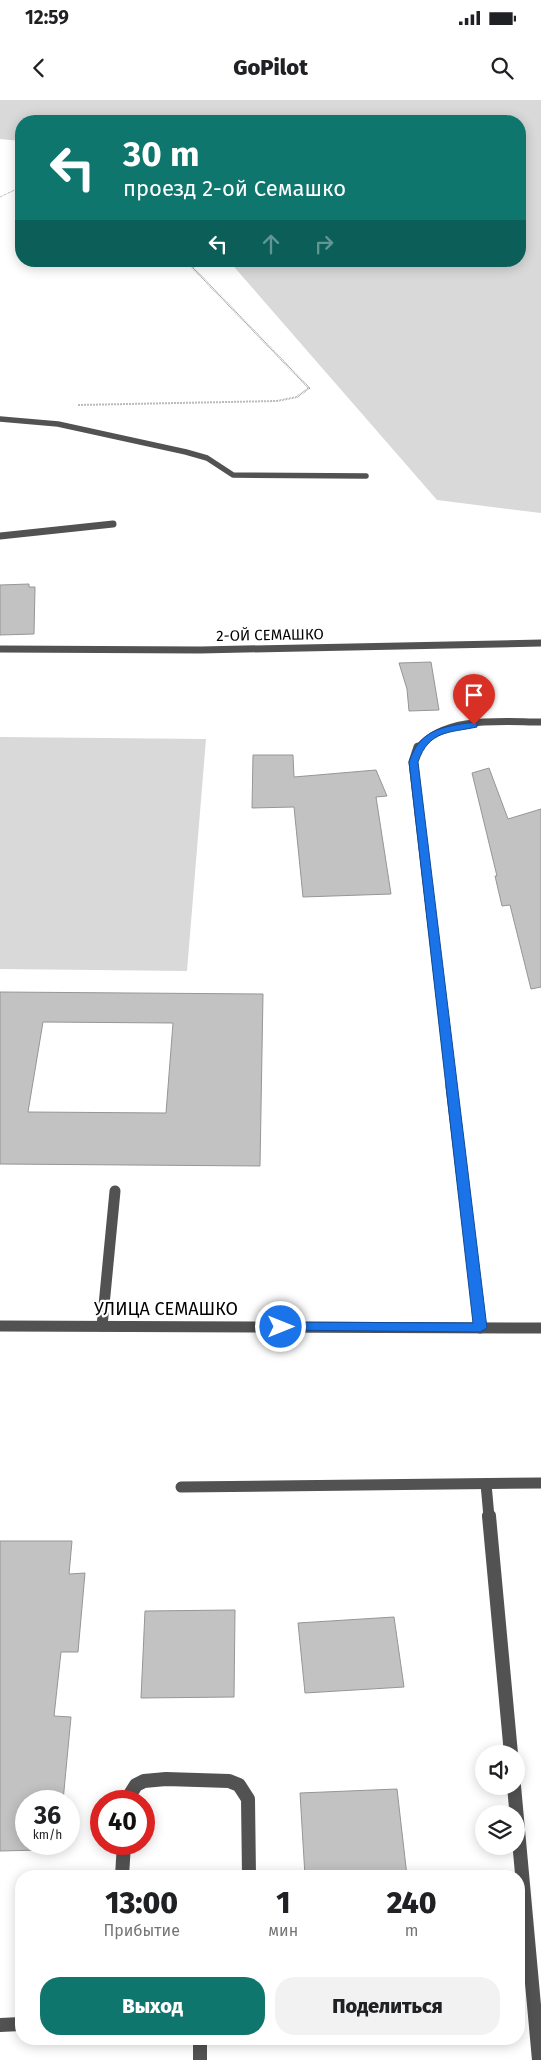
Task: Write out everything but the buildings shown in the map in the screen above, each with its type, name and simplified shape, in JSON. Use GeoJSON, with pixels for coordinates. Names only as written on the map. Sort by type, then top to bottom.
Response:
{"type":"FeatureCollection","features":[{"type":"Feature","properties":{"kind":"street"},"geometry":{"type":"LineString","coordinates":[[0,419],[58,424],[186,452],[207,458],[224,471],[233,475],[366,476]]}},
{"type":"Feature","properties":{"kind":"street"},"geometry":{"type":"LineString","coordinates":[[0,536],[113,524]]}},
{"type":"Feature","properties":{"kind":"street","name":"2-ОЙ СЕМАШКО"},"geometry":{"type":"LineString","coordinates":[[0,649],[200,650],[541,644]]}},
{"type":"Feature","properties":{"kind":"street"},"geometry":{"type":"LineString","coordinates":[[480,1328],[413,762],[418,747],[432,735],[450,728],[541,722]]}},
{"type":"Feature","properties":{"kind":"street"},"geometry":{"type":"LineString","coordinates":[[102,1326],[115,1191]]}},
{"type":"Feature","properties":{"kind":"street","name":"УЛИЦА СЕМАШКО"},"geometry":{"type":"LineString","coordinates":[[0,1326],[541,1328]]}},
{"type":"Feature","properties":{"kind":"street"},"geometry":{"type":"LineString","coordinates":[[180,1487],[541,1483]]}},
{"type":"Feature","properties":{"kind":"street"},"geometry":{"type":"LineString","coordinates":[[486,1484],[510,1745]]}},
{"type":"Feature","properties":{"kind":"street"},"geometry":{"type":"LineString","coordinates":[[133,1790],[136,1785],[151,1780],[229,1781],[238,1784],[245,1790],[248,1799],[249,1870]]}},
{"type":"Feature","properties":{"kind":"street"},"geometry":{"type":"LineString","coordinates":[[515,1795],[522,1870]]}},
{"type":"Feature","properties":{"kind":"street"},"geometry":{"type":"LineString","coordinates":[[122,1870],[123,1855]]}},
{"type":"Feature","properties":{"kind":"street"},"geometry":{"type":"LineString","coordinates":[[525,1907],[539,2060]]}},
{"type":"Feature","properties":{"kind":"street"},"geometry":{"type":"LineString","coordinates":[[0,2025],[15,2024]]}},
{"type":"Feature","properties":{"kind":"street"},"geometry":{"type":"LineString","coordinates":[[200,2045],[200,2060]]}},
{"type":"Feature","properties":{"kind":"path"},"geometry":{"type":"LineString","coordinates":[[0,197],[15,190]]}},
{"type":"Feature","properties":{"kind":"path"},"geometry":{"type":"LineString","coordinates":[[78,405],[272,401],[293,399],[304,395],[309,388],[193,267]]}},
{"type":"Feature","properties":{"kind":"shaded area"},"geometry":{"type":"Polygon","coordinates":[[[0,100],[541,100],[541,513],[437,500],[234,267],[526,267],[526,115],[15,115],[15,140],[0,139],[0,100]]]}},
{"type":"Feature","properties":{"kind":"shaded area"},"geometry":{"type":"Polygon","coordinates":[[[0,737],[206,739],[187,971],[0,969],[0,737]]]}},
{"type":"Feature","properties":{"kind":"route"},"geometry":{"type":"LineString","coordinates":[[281,1327],[480,1328],[413,762],[418,747],[432,735],[450,728],[474,725]]}}]}
